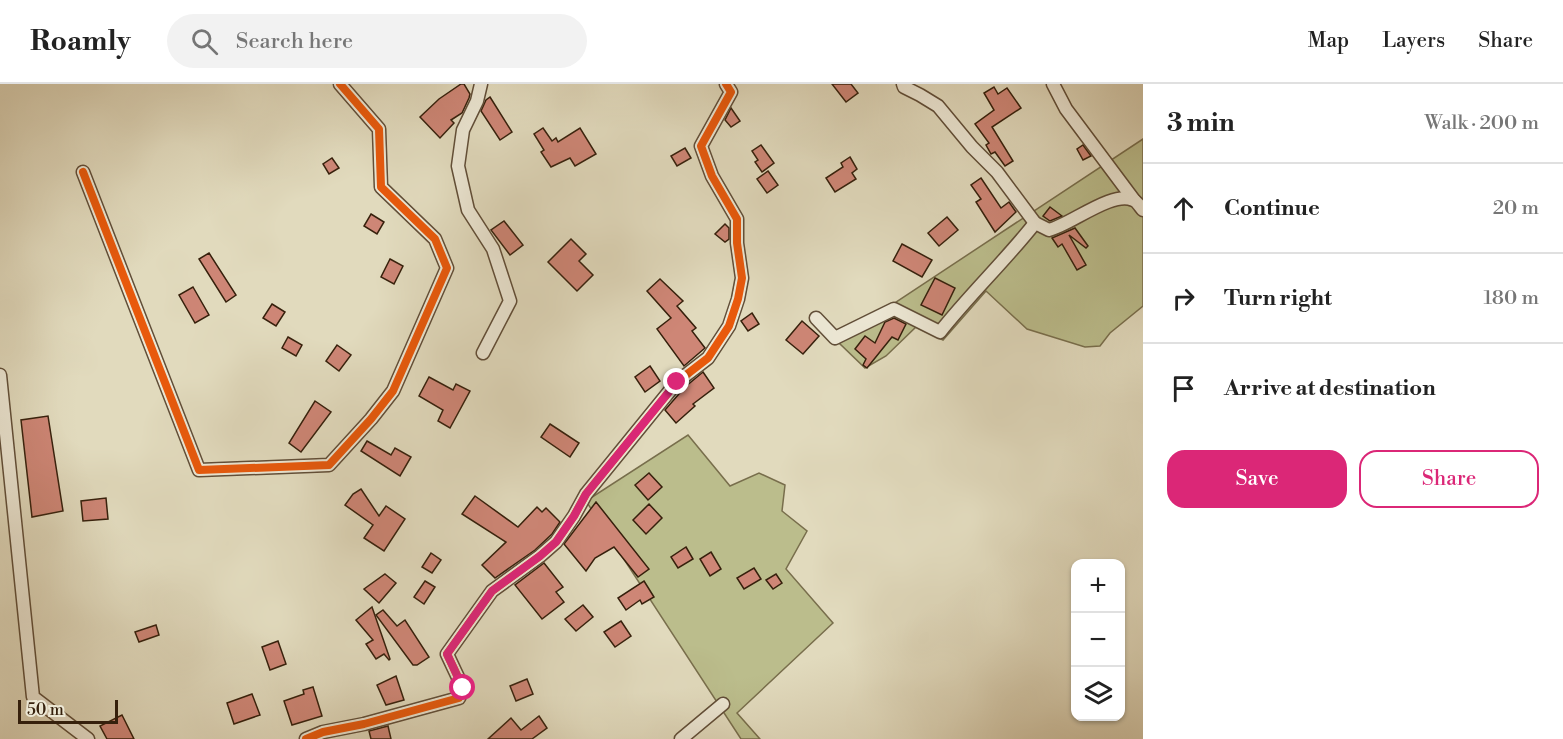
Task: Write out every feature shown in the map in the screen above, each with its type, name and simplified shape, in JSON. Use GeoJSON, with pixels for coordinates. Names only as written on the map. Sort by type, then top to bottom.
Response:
{"type":"FeatureCollection","features":[{"type":"Feature","properties":{"kind":"street"},"geometry":{"type":"LineString","coordinates":[[83,172],[199,470],[329,465],[393,391],[447,268],[435,239],[381,187],[379,129],[340,84]]}},
{"type":"Feature","properties":{"kind":"street"},"geometry":{"type":"LineString","coordinates":[[481,84],[477,101],[463,130],[458,166],[468,210],[493,249],[510,301],[483,353]]}},
{"type":"Feature","properties":{"kind":"street"},"geometry":{"type":"LineString","coordinates":[[306,739],[323,732],[364,724],[459,698],[463,688],[447,654],[492,591],[556,542],[593,486],[677,382],[708,358],[729,326],[742,278],[737,243],[737,219],[712,176],[701,146],[731,92],[726,84]]}},
{"type":"Feature","properties":{"kind":"street"},"geometry":{"type":"LineString","coordinates":[[903,84],[904,87],[938,106],[972,147],[997,172],[1035,223],[1049,230],[1061,228],[1108,202],[1123,198],[1134,200]]}},
{"type":"Feature","properties":{"kind":"street"},"geometry":{"type":"LineString","coordinates":[[1053,84],[1066,109],[1143,210]]}},
{"type":"Feature","properties":{"kind":"street"},"geometry":{"type":"LineString","coordinates":[[816,318],[835,338],[894,309],[940,332],[959,308],[1007,258],[1035,223]]}},
{"type":"Feature","properties":{"kind":"street"},"geometry":{"type":"LineString","coordinates":[[0,375],[33,697],[88,739]]}},
{"type":"Feature","properties":{"kind":"street"},"geometry":{"type":"LineString","coordinates":[[681,739],[723,704]]}},
{"type":"Feature","properties":{"kind":"green space"},"geometry":{"type":"Polygon","coordinates":[[[1143,139],[1143,306],[1110,333],[1100,346],[1085,347],[1027,329],[986,291],[943,340],[916,327],[886,356],[865,368],[837,341],[1143,139]]]}},
{"type":"Feature","properties":{"kind":"green space"},"geometry":{"type":"Polygon","coordinates":[[[688,435],[730,486],[759,473],[785,485],[782,511],[807,531],[786,569],[833,623],[737,713],[760,739],[741,739],[586,501],[688,435]]]}},
{"type":"Feature","properties":{"kind":"building"},"geometry":{"type":"Polygon","coordinates":[[[464,84],[470,94],[469,98],[462,113],[451,120],[454,123],[440,138],[420,117],[439,99],[464,84]]]}},
{"type":"Feature","properties":{"kind":"building"},"geometry":{"type":"Polygon","coordinates":[[[832,84],[851,84],[858,93],[846,102],[832,84]]]}},
{"type":"Feature","properties":{"kind":"building"},"geometry":{"type":"Polygon","coordinates":[[[994,87],[998,94],[1007,88],[1021,108],[992,127],[1013,161],[1005,166],[995,152],[991,154],[986,145],[989,143],[975,124],[994,110],[984,93],[994,87]]]}},
{"type":"Feature","properties":{"kind":"building"},"geometry":{"type":"Polygon","coordinates":[[[490,97],[512,132],[500,140],[481,111],[490,97]]]}},
{"type":"Feature","properties":{"kind":"building"},"geometry":{"type":"Polygon","coordinates":[[[731,108],[740,121],[731,127],[725,120],[731,108]]]}},
{"type":"Feature","properties":{"kind":"building"},"geometry":{"type":"Polygon","coordinates":[[[543,128],[552,141],[556,138],[558,142],[580,128],[596,154],[575,166],[570,158],[551,167],[541,152],[544,150],[534,134],[543,128]]]}},
{"type":"Feature","properties":{"kind":"building"},"geometry":{"type":"Polygon","coordinates":[[[761,145],[774,163],[762,172],[755,162],[758,160],[752,151],[761,145]]]}},
{"type":"Feature","properties":{"kind":"building"},"geometry":{"type":"Polygon","coordinates":[[[1083,145],[1091,156],[1083,160],[1077,149],[1083,145]]]}},
{"type":"Feature","properties":{"kind":"building"},"geometry":{"type":"Polygon","coordinates":[[[685,148],[691,158],[677,166],[671,156],[685,148]]]}},
{"type":"Feature","properties":{"kind":"building"},"geometry":{"type":"Polygon","coordinates":[[[850,157],[857,169],[852,173],[856,179],[835,192],[826,178],[843,167],[841,163],[850,157]]]}},
{"type":"Feature","properties":{"kind":"building"},"geometry":{"type":"Polygon","coordinates":[[[332,158],[339,168],[329,174],[323,164],[332,158]]]}},
{"type":"Feature","properties":{"kind":"building"},"geometry":{"type":"Polygon","coordinates":[[[768,171],[778,185],[767,193],[757,179],[768,171]]]}},
{"type":"Feature","properties":{"kind":"building"},"geometry":{"type":"Polygon","coordinates":[[[981,178],[1001,208],[1009,202],[1016,212],[995,232],[976,202],[981,199],[971,185],[981,178]]]}},
{"type":"Feature","properties":{"kind":"building"},"geometry":{"type":"Polygon","coordinates":[[[1050,207],[1062,216],[1050,221],[1043,216],[1050,207]]]}},
{"type":"Feature","properties":{"kind":"building"},"geometry":{"type":"Polygon","coordinates":[[[371,214],[384,222],[377,234],[364,226],[371,214]]]}},
{"type":"Feature","properties":{"kind":"building"},"geometry":{"type":"Polygon","coordinates":[[[947,217],[958,230],[939,246],[928,233],[947,217]]]}},
{"type":"Feature","properties":{"kind":"building"},"geometry":{"type":"Polygon","coordinates":[[[504,221],[523,245],[510,255],[491,230],[504,221]]]}},
{"type":"Feature","properties":{"kind":"building"},"geometry":{"type":"Polygon","coordinates":[[[725,224],[729,228],[729,239],[725,242],[715,234],[725,224]]]}},
{"type":"Feature","properties":{"kind":"building"},"geometry":{"type":"Polygon","coordinates":[[[1075,228],[1088,246],[1086,248],[1069,235],[1086,265],[1077,270],[1062,244],[1058,247],[1052,238],[1075,228]]]}},
{"type":"Feature","properties":{"kind":"building"},"geometry":{"type":"Polygon","coordinates":[[[571,239],[586,254],[579,261],[593,275],[577,291],[548,262],[571,239]]]}},
{"type":"Feature","properties":{"kind":"building"},"geometry":{"type":"Polygon","coordinates":[[[902,244],[932,260],[922,277],[893,261],[902,244]]]}},
{"type":"Feature","properties":{"kind":"building"},"geometry":{"type":"Polygon","coordinates":[[[209,253],[236,295],[226,302],[199,259],[209,253]]]}},
{"type":"Feature","properties":{"kind":"building"},"geometry":{"type":"Polygon","coordinates":[[[390,259],[403,266],[394,284],[381,277],[390,259]]]}},
{"type":"Feature","properties":{"kind":"building"},"geometry":{"type":"Polygon","coordinates":[[[935,278],[955,288],[942,315],[921,305],[935,278]]]}},
{"type":"Feature","properties":{"kind":"building"},"geometry":{"type":"Polygon","coordinates":[[[660,279],[683,301],[677,306],[696,328],[692,331],[705,348],[684,366],[657,329],[671,318],[647,291],[660,279]]]}},
{"type":"Feature","properties":{"kind":"building"},"geometry":{"type":"Polygon","coordinates":[[[193,287],[209,315],[195,323],[179,295],[193,287]]]}},
{"type":"Feature","properties":{"kind":"building"},"geometry":{"type":"Polygon","coordinates":[[[272,304],[285,312],[276,326],[263,318],[272,304]]]}},
{"type":"Feature","properties":{"kind":"building"},"geometry":{"type":"Polygon","coordinates":[[[752,313],[759,324],[748,331],[741,321],[752,313]]]}},
{"type":"Feature","properties":{"kind":"building"},"geometry":{"type":"Polygon","coordinates":[[[894,318],[906,324],[898,340],[892,337],[867,368],[863,365],[866,359],[855,349],[865,336],[875,343],[885,322],[894,318]]]}},
{"type":"Feature","properties":{"kind":"building"},"geometry":{"type":"Polygon","coordinates":[[[802,321],[819,336],[803,354],[786,340],[802,321]]]}},
{"type":"Feature","properties":{"kind":"building"},"geometry":{"type":"Polygon","coordinates":[[[288,337],[302,345],[296,356],[282,348],[288,337]]]}},
{"type":"Feature","properties":{"kind":"building"},"geometry":{"type":"Polygon","coordinates":[[[337,345],[351,355],[339,371],[326,361],[337,345]]]}},
{"type":"Feature","properties":{"kind":"building"},"geometry":{"type":"Polygon","coordinates":[[[650,366],[660,381],[645,392],[635,377],[650,366]]]}},
{"type":"Feature","properties":{"kind":"building"},"geometry":{"type":"Polygon","coordinates":[[[703,372],[714,388],[693,404],[695,406],[676,423],[665,410],[685,387],[703,372]]]}},
{"type":"Feature","properties":{"kind":"building"},"geometry":{"type":"Polygon","coordinates":[[[429,377],[453,390],[456,384],[470,391],[450,428],[438,421],[443,410],[419,396],[429,377]]]}},
{"type":"Feature","properties":{"kind":"building"},"geometry":{"type":"Polygon","coordinates":[[[315,401],[331,412],[301,452],[289,443],[315,401]]]}},
{"type":"Feature","properties":{"kind":"building"},"geometry":{"type":"Polygon","coordinates":[[[48,416],[63,511],[32,517],[21,420],[48,416]]]}},
{"type":"Feature","properties":{"kind":"building"},"geometry":{"type":"Polygon","coordinates":[[[550,424],[579,443],[570,457],[541,437],[550,424]]]}},
{"type":"Feature","properties":{"kind":"building"},"geometry":{"type":"Polygon","coordinates":[[[367,441],[391,455],[395,448],[411,457],[400,476],[361,451],[367,441]]]}},
{"type":"Feature","properties":{"kind":"building"},"geometry":{"type":"Polygon","coordinates":[[[649,473],[662,487],[648,500],[635,485],[649,473]]]}},
{"type":"Feature","properties":{"kind":"building"},"geometry":{"type":"Polygon","coordinates":[[[361,489],[379,516],[386,506],[405,519],[384,551],[364,538],[373,525],[345,505],[353,494],[361,489]]]}},
{"type":"Feature","properties":{"kind":"building"},"geometry":{"type":"Polygon","coordinates":[[[475,496],[518,527],[537,507],[542,512],[546,508],[560,522],[552,534],[535,550],[495,578],[482,565],[506,542],[462,514],[475,496]]]}},
{"type":"Feature","properties":{"kind":"building"},"geometry":{"type":"Polygon","coordinates":[[[106,498],[108,519],[83,521],[81,501],[106,498]]]}},
{"type":"Feature","properties":{"kind":"building"},"geometry":{"type":"Polygon","coordinates":[[[596,502],[649,569],[638,577],[614,547],[595,558],[586,571],[564,544],[596,502]]]}},
{"type":"Feature","properties":{"kind":"building"},"geometry":{"type":"Polygon","coordinates":[[[649,504],[662,518],[646,534],[633,520],[649,504]]]}},
{"type":"Feature","properties":{"kind":"building"},"geometry":{"type":"Polygon","coordinates":[[[686,547],[693,559],[678,568],[671,557],[686,547]]]}},
{"type":"Feature","properties":{"kind":"building"},"geometry":{"type":"Polygon","coordinates":[[[711,552],[721,569],[710,576],[700,559],[711,552]]]}},
{"type":"Feature","properties":{"kind":"building"},"geometry":{"type":"Polygon","coordinates":[[[431,553],[441,560],[432,573],[422,567],[431,553]]]}},
{"type":"Feature","properties":{"kind":"building"},"geometry":{"type":"Polygon","coordinates":[[[544,563],[563,587],[556,592],[564,602],[542,619],[515,585],[544,563]]]}},
{"type":"Feature","properties":{"kind":"building"},"geometry":{"type":"Polygon","coordinates":[[[754,568],[761,579],[744,589],[737,578],[754,568]]]}},
{"type":"Feature","properties":{"kind":"building"},"geometry":{"type":"Polygon","coordinates":[[[385,574],[396,583],[379,603],[364,589],[385,574]]]}},
{"type":"Feature","properties":{"kind":"building"},"geometry":{"type":"Polygon","coordinates":[[[776,574],[782,583],[773,589],[766,580],[776,574]]]}},
{"type":"Feature","properties":{"kind":"building"},"geometry":{"type":"Polygon","coordinates":[[[425,581],[435,587],[424,604],[414,597],[425,581]]]}},
{"type":"Feature","properties":{"kind":"building"},"geometry":{"type":"Polygon","coordinates":[[[644,581],[654,597],[642,604],[640,600],[626,610],[618,598],[644,581]]]}},
{"type":"Feature","properties":{"kind":"building"},"geometry":{"type":"Polygon","coordinates":[[[583,605],[593,617],[576,631],[565,619],[583,605]]]}},
{"type":"Feature","properties":{"kind":"building"},"geometry":{"type":"Polygon","coordinates":[[[372,607],[389,660],[384,654],[376,659],[366,644],[373,640],[356,620],[372,607]]]}},
{"type":"Feature","properties":{"kind":"building"},"geometry":{"type":"Polygon","coordinates":[[[383,610],[397,626],[405,620],[429,657],[413,665],[376,615],[383,610]]]}},
{"type":"Feature","properties":{"kind":"building"},"geometry":{"type":"Polygon","coordinates":[[[621,621],[631,636],[615,647],[604,632],[621,621]]]}},
{"type":"Feature","properties":{"kind":"building"},"geometry":{"type":"Polygon","coordinates":[[[156,625],[159,635],[139,642],[135,632],[156,625]]]}},
{"type":"Feature","properties":{"kind":"building"},"geometry":{"type":"Polygon","coordinates":[[[278,641],[286,664],[270,670],[262,647],[278,641]]]}},
{"type":"Feature","properties":{"kind":"building"},"geometry":{"type":"Polygon","coordinates":[[[396,676],[404,700],[386,705],[377,685],[396,676]]]}},
{"type":"Feature","properties":{"kind":"building"},"geometry":{"type":"Polygon","coordinates":[[[527,679],[533,694],[516,701],[510,686],[527,679]]]}},
{"type":"Feature","properties":{"kind":"building"},"geometry":{"type":"Polygon","coordinates":[[[313,687],[322,716],[292,725],[284,701],[304,694],[303,690],[313,687]]]}},
{"type":"Feature","properties":{"kind":"building"},"geometry":{"type":"Polygon","coordinates":[[[252,694],[260,715],[234,724],[227,703],[252,694]]]}},
{"type":"Feature","properties":{"kind":"building"},"geometry":{"type":"Polygon","coordinates":[[[122,715],[134,739],[107,739],[100,726],[122,715]]]}},
{"type":"Feature","properties":{"kind":"building"},"geometry":{"type":"Polygon","coordinates":[[[539,716],[547,728],[532,739],[488,739],[511,718],[521,730],[539,716]]]}},
{"type":"Feature","properties":{"kind":"building"},"geometry":{"type":"Polygon","coordinates":[[[388,726],[391,739],[371,739],[369,731],[388,726]]]}},
{"type":"Feature","properties":{"kind":"cycle path"},"geometry":{"type":"LineString","coordinates":[[83,172],[199,470],[329,465],[393,391],[447,268],[435,239],[381,187],[379,129],[340,84]]}},
{"type":"Feature","properties":{"kind":"cycle path"},"geometry":{"type":"LineString","coordinates":[[306,739],[323,732],[364,724],[459,698],[463,688],[447,654],[492,591],[556,542],[586,494],[677,382],[708,358],[729,326],[742,278],[737,243],[737,219],[712,176],[701,146],[731,92],[726,84]]}},
{"type":"Feature","properties":{"kind":"route"},"geometry":{"type":"LineString","coordinates":[[463,688],[457,671],[447,654],[492,591],[556,542],[586,494],[677,382]]}}]}
